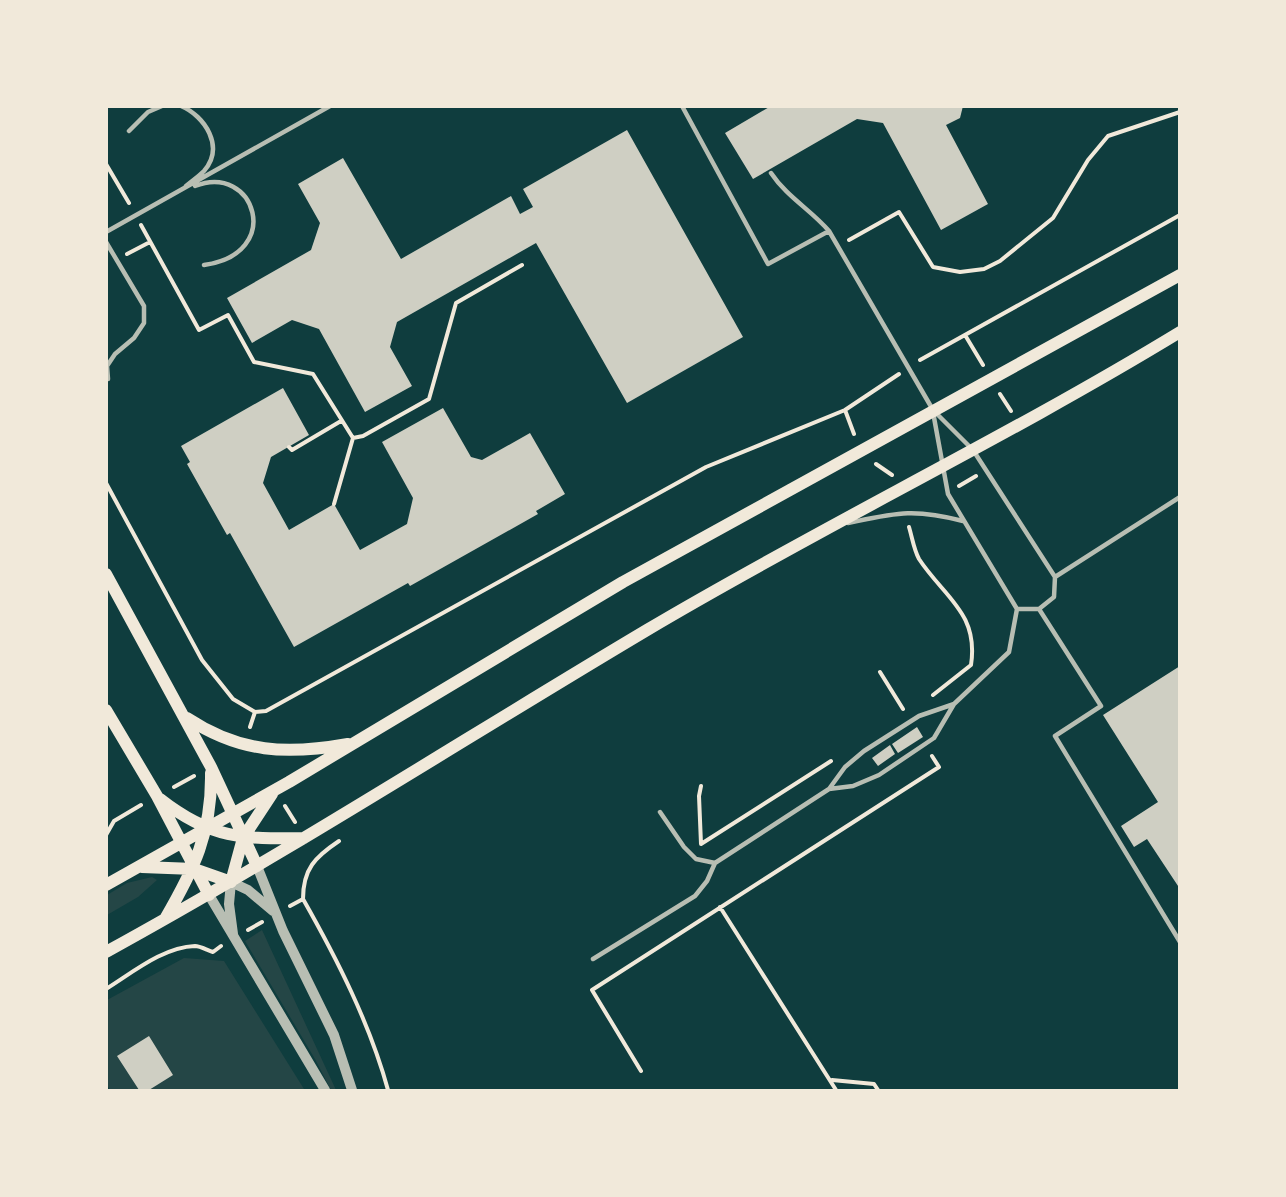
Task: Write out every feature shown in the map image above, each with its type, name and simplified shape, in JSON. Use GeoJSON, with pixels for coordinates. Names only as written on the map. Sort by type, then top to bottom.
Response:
{"type":"FeatureCollection","features":[{"type":"Feature","properties":{"kind":"main road"},"geometry":{"type":"LineString","coordinates":[[106,885],[142,867],[275,790],[623,582],[1179,274]]}},
{"type":"Feature","properties":{"kind":"main road"},"geometry":{"type":"LineString","coordinates":[[106,952],[305,838],[649,628],[942,468],[1179,332]]}},
{"type":"Feature","properties":{"kind":"main road"},"geometry":{"type":"LineString","coordinates":[[106,574],[211,767],[257,866]]}},
{"type":"Feature","properties":{"kind":"main road"},"geometry":{"type":"LineString","coordinates":[[106,710],[157,796],[209,895]]}},
{"type":"Feature","properties":{"kind":"main road"},"geometry":{"type":"LineString","coordinates":[[185,717],[211,734],[247,746],[286,752],[355,742]]}},
{"type":"Feature","properties":{"kind":"main road"},"geometry":{"type":"LineString","coordinates":[[165,920],[194,868],[207,829],[212,799],[211,767]]}},
{"type":"Feature","properties":{"kind":"main road"},"geometry":{"type":"LineString","coordinates":[[231,882],[243,838],[275,790]]}},
{"type":"Feature","properties":{"kind":"main road"},"geometry":{"type":"LineString","coordinates":[[157,796],[183,817],[207,829],[243,838],[305,838]]}},
{"type":"Feature","properties":{"kind":"main road"},"geometry":{"type":"LineString","coordinates":[[142,867],[194,868],[231,882]]}},
{"type":"Feature","properties":{"kind":"street"},"geometry":{"type":"LineString","coordinates":[[257,866],[275,914],[334,1035],[352,1090]]}},
{"type":"Feature","properties":{"kind":"street"},"geometry":{"type":"LineString","coordinates":[[233,940],[229,903],[231,882],[248,890],[275,914]]}},
{"type":"Feature","properties":{"kind":"street"},"geometry":{"type":"LineString","coordinates":[[209,895],[233,940],[325,1090]]}},
{"type":"Feature","properties":{"kind":"lane"},"geometry":{"type":"LineString","coordinates":[[129,131],[148,112],[162,106]]}},
{"type":"Feature","properties":{"kind":"lane"},"geometry":{"type":"LineString","coordinates":[[177,194],[206,169],[212,154],[208,128],[201,118],[181,106]]}},
{"type":"Feature","properties":{"kind":"lane"},"geometry":{"type":"LineString","coordinates":[[106,232],[330,106]]}},
{"type":"Feature","properties":{"kind":"lane"},"geometry":{"type":"LineString","coordinates":[[682,106],[768,264],[828,231]]}},
{"type":"Feature","properties":{"kind":"lane"},"geometry":{"type":"LineString","coordinates":[[771,173],[781,189],[814,214],[828,231],[933,410],[973,450],[1055,577],[1054,597],[1039,609],[1017,609]]}},
{"type":"Feature","properties":{"kind":"lane"},"geometry":{"type":"LineString","coordinates":[[177,194],[211,180],[230,184],[242,193],[251,206],[254,222],[246,247],[232,258],[204,265]]}},
{"type":"Feature","properties":{"kind":"lane"},"geometry":{"type":"LineString","coordinates":[[106,242],[144,306],[144,323],[134,338],[115,354],[107,366],[108,379]]}},
{"type":"Feature","properties":{"kind":"lane"},"geometry":{"type":"LineString","coordinates":[[829,789],[853,786],[879,775],[925,745],[934,738],[954,704],[1009,652],[1017,609],[948,494],[933,410]]}},
{"type":"Feature","properties":{"kind":"lane"},"geometry":{"type":"LineString","coordinates":[[1055,577],[1179,497]]}},
{"type":"Feature","properties":{"kind":"lane"},"geometry":{"type":"LineString","coordinates":[[836,526],[901,512],[929,512],[963,521]]}},
{"type":"Feature","properties":{"kind":"lane"},"geometry":{"type":"LineString","coordinates":[[1039,609],[1101,706],[1055,736],[1179,942]]}},
{"type":"Feature","properties":{"kind":"lane"},"geometry":{"type":"LineString","coordinates":[[593,959],[694,896],[707,881],[715,863],[829,789],[844,767],[864,751],[918,716],[954,704]]}},
{"type":"Feature","properties":{"kind":"lane"},"geometry":{"type":"LineString","coordinates":[[660,812],[684,847],[696,859],[715,863]]}},
{"type":"Feature","properties":{"kind":"path"},"geometry":{"type":"LineString","coordinates":[[838,246],[899,212],[933,267],[960,272],[984,269],[1000,261],[1053,219],[1088,160],[1108,136],[1179,112]]}},
{"type":"Feature","properties":{"kind":"path"},"geometry":{"type":"LineString","coordinates":[[106,483],[202,660],[233,699],[255,712],[266,711],[706,467],[845,410],[908,367],[1179,215]]}},
{"type":"Feature","properties":{"kind":"path"},"geometry":{"type":"LineString","coordinates":[[150,242],[199,330],[228,315],[254,362],[313,374],[353,438]]}},
{"type":"Feature","properties":{"kind":"path"},"geometry":{"type":"LineString","coordinates":[[353,438],[363,436],[429,399],[456,303],[522,266]]}},
{"type":"Feature","properties":{"kind":"path"},"geometry":{"type":"LineString","coordinates":[[289,447],[292,450],[341,421]]}},
{"type":"Feature","properties":{"kind":"path"},"geometry":{"type":"LineString","coordinates":[[334,504],[353,438]]}},
{"type":"Feature","properties":{"kind":"path"},"geometry":{"type":"LineString","coordinates":[[948,494],[985,469]]}},
{"type":"Feature","properties":{"kind":"path"},"geometry":{"type":"LineString","coordinates":[[924,701],[970,665],[973,649],[971,628],[962,612],[918,557],[908,525],[929,512]]}},
{"type":"Feature","properties":{"kind":"path"},"geometry":{"type":"LineString","coordinates":[[880,672],[905,712]]}},
{"type":"Feature","properties":{"kind":"path"},"geometry":{"type":"LineString","coordinates":[[247,746],[255,712]]}},
{"type":"Feature","properties":{"kind":"path"},"geometry":{"type":"LineString","coordinates":[[641,1071],[592,990],[939,766],[925,745]]}},
{"type":"Feature","properties":{"kind":"path"},"geometry":{"type":"LineString","coordinates":[[701,786],[699,796],[702,844],[837,756]]}},
{"type":"Feature","properties":{"kind":"path"},"geometry":{"type":"LineString","coordinates":[[106,835],[114,821],[211,767]]}},
{"type":"Feature","properties":{"kind":"path"},"geometry":{"type":"LineString","coordinates":[[344,837],[316,856],[303,883],[303,899],[322,932],[378,1055],[388,1090]]}},
{"type":"Feature","properties":{"kind":"path"},"geometry":{"type":"LineString","coordinates":[[106,989],[147,964],[176,950],[196,946],[213,952],[303,899]]}},
{"type":"Feature","properties":{"kind":"path"},"geometry":{"type":"LineString","coordinates":[[720,907],[832,1080],[836,1090]]}},
{"type":"Feature","properties":{"kind":"path"},"geometry":{"type":"LineString","coordinates":[[832,1080],[874,1084],[878,1090]]}},
{"type":"Feature","properties":{"kind":"shaded area"},"geometry":{"type":"Polygon","coordinates":[[[152,877],[157,880],[138,897],[107,915],[107,895],[127,883],[152,877]]]}},
{"type":"Feature","properties":{"kind":"shaded area"},"geometry":{"type":"Polygon","coordinates":[[[262,930],[336,1090],[331,1090],[245,941],[262,930]]]}},
{"type":"Feature","properties":{"kind":"shaded area"},"geometry":{"type":"Polygon","coordinates":[[[184,958],[224,961],[304,1089],[110,1090],[107,1085],[107,1000],[184,958]]]}},
{"type":"Feature","properties":{"kind":"building"},"geometry":{"type":"Polygon","coordinates":[[[771,106],[963,106],[960,118],[946,125],[988,204],[941,230],[883,123],[857,119],[753,179],[725,133],[771,106]]]}},
{"type":"Feature","properties":{"kind":"building"},"geometry":{"type":"Polygon","coordinates":[[[627,130],[743,337],[627,403],[536,243],[397,322],[390,347],[412,386],[365,412],[319,329],[292,320],[252,343],[227,298],[311,250],[320,223],[298,184],[343,158],[401,259],[511,196],[520,214],[533,207],[523,189],[627,130]]]}},
{"type":"Feature","properties":{"kind":"building"},"geometry":{"type":"Polygon","coordinates":[[[283,388],[309,435],[271,457],[263,483],[289,530],[334,504],[360,550],[407,524],[413,498],[382,442],[443,408],[471,457],[482,460],[530,433],[565,494],[536,511],[538,514],[410,586],[408,583],[294,647],[230,533],[227,535],[187,464],[190,462],[181,446],[283,388]]]}},
{"type":"Feature","properties":{"kind":"building"},"geometry":{"type":"Polygon","coordinates":[[[1180,666],[1180,889],[1147,839],[1134,847],[1121,826],[1158,802],[1103,715],[1180,666]]]}},
{"type":"Feature","properties":{"kind":"building"},"geometry":{"type":"Polygon","coordinates":[[[917,727],[923,737],[898,753],[892,744],[917,727]]]}},
{"type":"Feature","properties":{"kind":"building"},"geometry":{"type":"Polygon","coordinates":[[[890,745],[895,754],[878,766],[872,758],[890,745]]]}},
{"type":"Feature","properties":{"kind":"building"},"geometry":{"type":"Polygon","coordinates":[[[149,1036],[173,1075],[149,1090],[139,1090],[117,1056],[149,1036]]]}}]}
